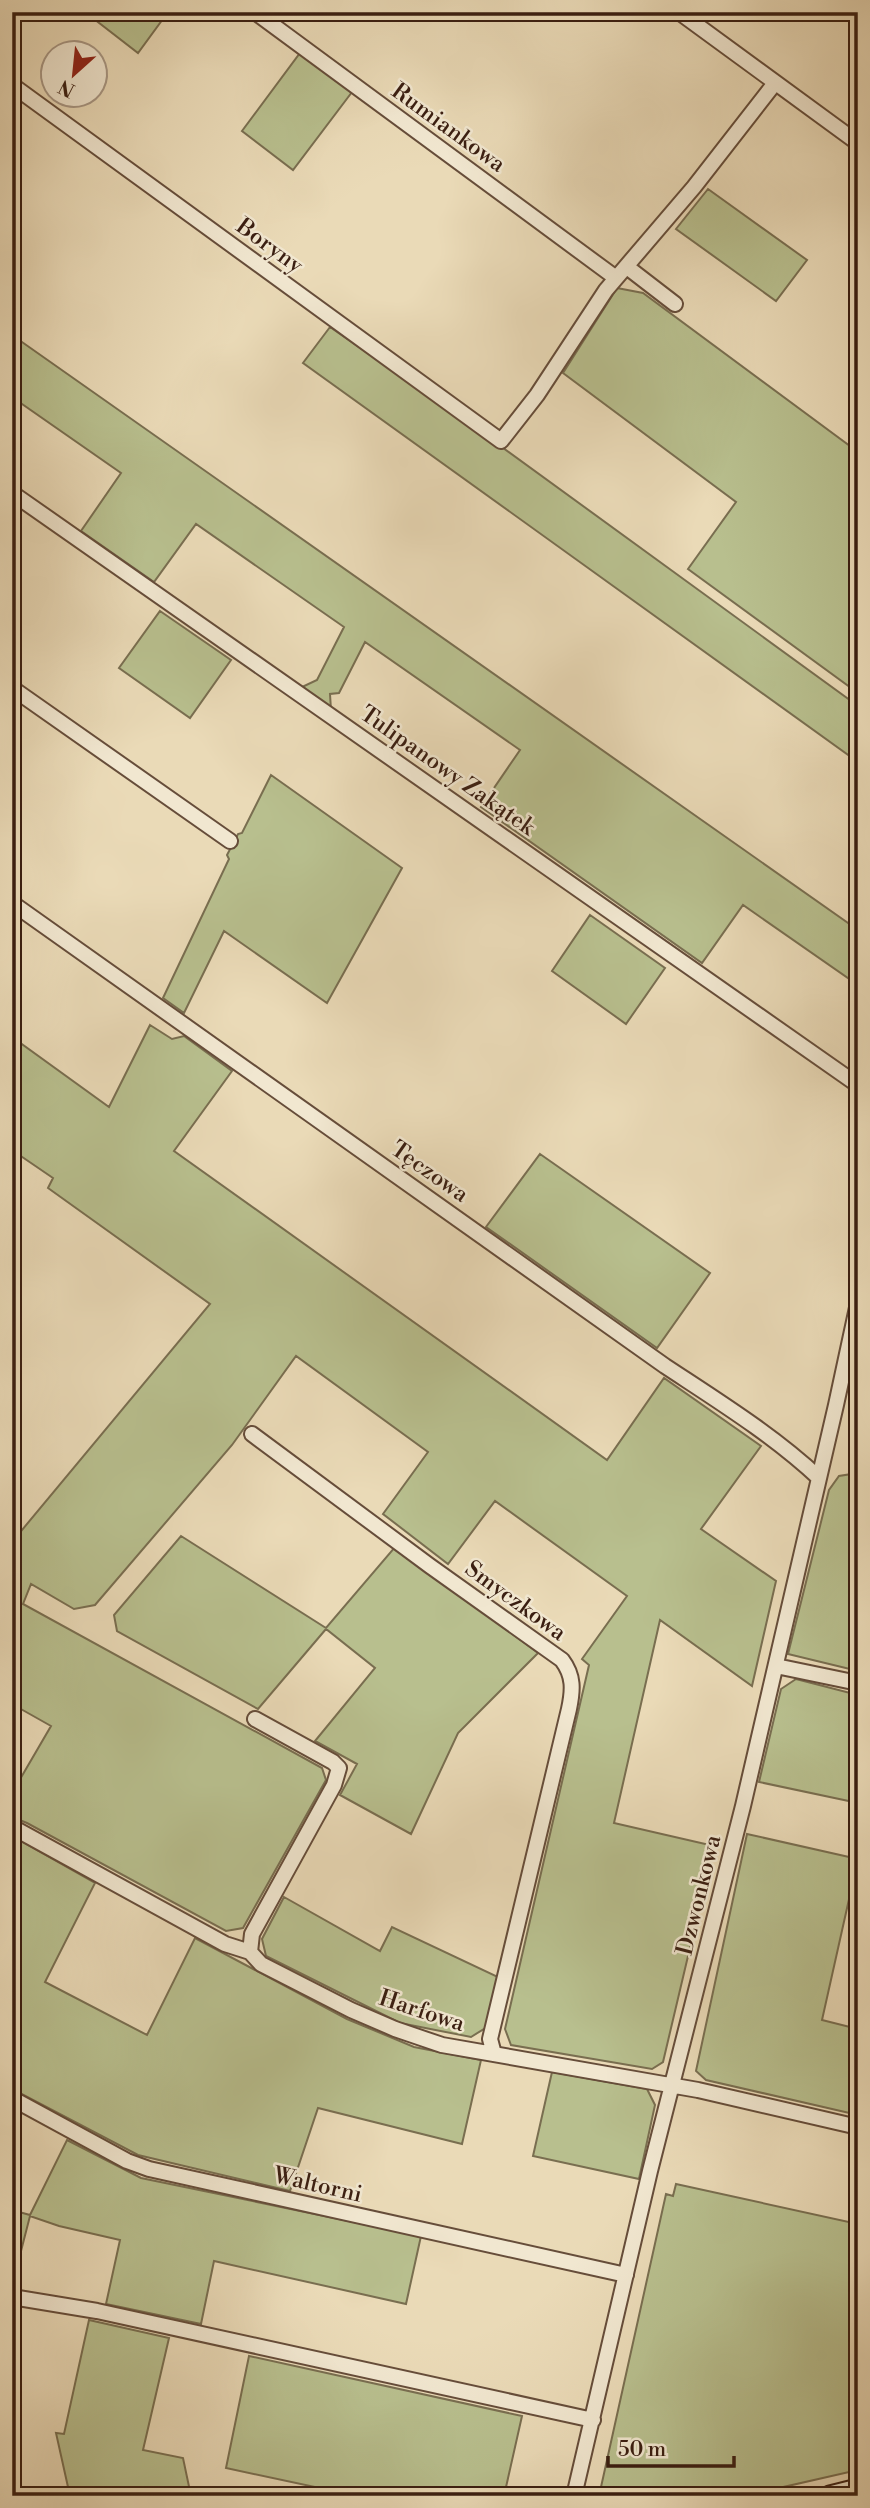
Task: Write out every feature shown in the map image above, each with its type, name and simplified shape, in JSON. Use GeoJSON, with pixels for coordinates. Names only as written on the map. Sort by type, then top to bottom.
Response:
{"type":"FeatureCollection","features":[{"type":"Feature","properties":{"kind":"street","name":"Rumiankowa"},"geometry":{"type":"LineString","coordinates":[[255,12],[615,278]]}},
{"type":"Feature","properties":{"kind":"street"},"geometry":{"type":"LineString","coordinates":[[679,12],[858,143]]}},
{"type":"Feature","properties":{"kind":"street"},"geometry":{"type":"LineString","coordinates":[[615,278],[694,187],[775,83]]}},
{"type":"Feature","properties":{"kind":"street","name":"Boryny"},"geometry":{"type":"LineString","coordinates":[[12,85],[501,441],[537,396],[584,321],[615,278]]}},
{"type":"Feature","properties":{"kind":"street"},"geometry":{"type":"LineString","coordinates":[[627,267],[675,304]]}},
{"type":"Feature","properties":{"kind":"street","name":"Tulipanowy Zakątek"},"geometry":{"type":"LineString","coordinates":[[12,493],[858,1085]]}},
{"type":"Feature","properties":{"kind":"street"},"geometry":{"type":"LineString","coordinates":[[12,688],[230,841]]}},
{"type":"Feature","properties":{"kind":"street","name":"Tęczowa"},"geometry":{"type":"LineString","coordinates":[[12,903],[725,1406],[786,1450],[819,1478]]}},
{"type":"Feature","properties":{"kind":"street","name":"Dzwonkowa"},"geometry":{"type":"LineString","coordinates":[[574,2496],[649,2171],[743,1806],[858,1303]]}},
{"type":"Feature","properties":{"kind":"street","name":"Smyczkowa"},"geometry":{"type":"LineString","coordinates":[[252,1434],[562,1660],[570,1673],[572,1693],[569,1709],[490,2039],[494,2054]]}},
{"type":"Feature","properties":{"kind":"street"},"geometry":{"type":"LineString","coordinates":[[776,1666],[858,1683]]}},
{"type":"Feature","properties":{"kind":"street"},"geometry":{"type":"LineString","coordinates":[[250,1952],[252,1934],[334,1785],[339,1768],[255,1718]]}},
{"type":"Feature","properties":{"kind":"street","name":"Harfowa"},"geometry":{"type":"LineString","coordinates":[[12,1827],[225,1944],[250,1952],[261,1964],[351,2010],[395,2029],[442,2045],[698,2090],[858,2127]]}},
{"type":"Feature","properties":{"kind":"street","name":"Waltorni"},"geometry":{"type":"LineString","coordinates":[[13,2099],[127,2161],[149,2169],[626,2275]]}},
{"type":"Feature","properties":{"kind":"street"},"geometry":{"type":"LineString","coordinates":[[12,2297],[109,2314],[593,2420]]}},
{"type":"Feature","properties":{"kind":"street"},"geometry":{"type":"LineString","coordinates":[[830,2496],[858,2489]]}},
{"type":"Feature","properties":{"kind":"green space"},"geometry":{"type":"Polygon","coordinates":[[[85,12],[168,12],[138,53],[85,12]]]}},
{"type":"Feature","properties":{"kind":"green space"},"geometry":{"type":"Polygon","coordinates":[[[300,53],[352,92],[293,170],[242,131],[300,53]]]}},
{"type":"Feature","properties":{"kind":"green space"},"geometry":{"type":"Polygon","coordinates":[[[708,189],[807,260],[776,301],[676,229],[708,189]]]}},
{"type":"Feature","properties":{"kind":"green space"},"geometry":{"type":"Polygon","coordinates":[[[617,288],[643,293],[858,452],[858,693],[688,569],[736,502],[563,373],[617,288]]]}},
{"type":"Feature","properties":{"kind":"green space"},"geometry":{"type":"Polygon","coordinates":[[[330,327],[484,434],[858,706],[858,762],[303,363],[330,327]]]}},
{"type":"Feature","properties":{"kind":"green space"},"geometry":{"type":"Polygon","coordinates":[[[12,335],[858,930],[858,985],[743,905],[702,963],[481,807],[520,750],[365,642],[339,693],[330,694],[331,710],[300,688],[317,680],[344,627],[196,524],[154,582],[81,531],[121,473],[12,397],[12,335]]]}},
{"type":"Feature","properties":{"kind":"green space"},"geometry":{"type":"Polygon","coordinates":[[[160,611],[231,660],[190,718],[119,668],[160,611]]]}},
{"type":"Feature","properties":{"kind":"green space"},"geometry":{"type":"Polygon","coordinates":[[[271,775],[402,868],[327,1003],[224,931],[184,1013],[163,998],[229,859],[227,855],[238,834],[242,833],[271,775]]]}},
{"type":"Feature","properties":{"kind":"green space"},"geometry":{"type":"Polygon","coordinates":[[[590,915],[665,968],[626,1024],[552,971],[590,915]]]}},
{"type":"Feature","properties":{"kind":"green space"},"geometry":{"type":"Polygon","coordinates":[[[150,1025],[172,1039],[184,1036],[232,1071],[174,1151],[607,1460],[664,1378],[761,1446],[701,1529],[776,1581],[752,1686],[660,1620],[614,1823],[714,1846],[663,2062],[652,2069],[511,2045],[505,2029],[589,1665],[582,1659],[627,1596],[495,1501],[448,1564],[383,1514],[428,1452],[296,1356],[232,1445],[95,1605],[74,1609],[31,1584],[23,1604],[322,1768],[326,1780],[243,1928],[226,1931],[12,1817],[12,1793],[51,1726],[12,1704],[12,1542],[210,1304],[48,1188],[53,1178],[12,1150],[12,1037],[109,1107],[150,1025]]]}},
{"type":"Feature","properties":{"kind":"green space"},"geometry":{"type":"Polygon","coordinates":[[[540,1154],[710,1273],[657,1348],[486,1227],[540,1154]]]}},
{"type":"Feature","properties":{"kind":"green space"},"geometry":{"type":"Polygon","coordinates":[[[858,1473],[858,1671],[788,1654],[829,1490],[839,1476],[858,1473]]]}},
{"type":"Feature","properties":{"kind":"green space"},"geometry":{"type":"Polygon","coordinates":[[[181,1536],[326,1628],[395,1547],[538,1653],[458,1733],[411,1834],[340,1795],[357,1764],[315,1741],[375,1668],[326,1629],[258,1709],[117,1631],[114,1615],[181,1536]]]}},
{"type":"Feature","properties":{"kind":"green space"},"geometry":{"type":"Polygon","coordinates":[[[796,1679],[858,1695],[858,1803],[759,1782],[781,1689],[796,1679]]]}},
{"type":"Feature","properties":{"kind":"green space"},"geometry":{"type":"Polygon","coordinates":[[[747,1834],[858,1859],[822,2020],[858,2029],[858,2115],[706,2080],[696,2071],[747,1834]]]}},
{"type":"Feature","properties":{"kind":"green space"},"geometry":{"type":"Polygon","coordinates":[[[12,1836],[95,1883],[45,1982],[147,2035],[195,1938],[347,2019],[414,2047],[481,2060],[462,2144],[318,2108],[290,2191],[138,2155],[12,2089],[12,1836]]]}},
{"type":"Feature","properties":{"kind":"green space"},"geometry":{"type":"Polygon","coordinates":[[[284,1897],[380,1951],[392,1927],[498,1977],[487,2027],[471,2037],[400,2023],[266,1956],[262,1939],[284,1897]]]}},
{"type":"Feature","properties":{"kind":"green space"},"geometry":{"type":"Polygon","coordinates":[[[552,2072],[647,2089],[655,2105],[639,2179],[533,2156],[552,2072]]]}},
{"type":"Feature","properties":{"kind":"green space"},"geometry":{"type":"Polygon","coordinates":[[[67,2140],[141,2178],[421,2236],[406,2304],[214,2261],[201,2324],[106,2304],[120,2240],[59,2226],[30,2216],[12,2286],[12,2210],[30,2215],[67,2140]]]}},
{"type":"Feature","properties":{"kind":"green space"},"geometry":{"type":"Polygon","coordinates":[[[676,2184],[858,2224],[858,2470],[744,2496],[599,2496],[666,2194],[673,2196],[676,2184]]]}},
{"type":"Feature","properties":{"kind":"green space"},"geometry":{"type":"Polygon","coordinates":[[[89,2320],[169,2338],[143,2450],[183,2458],[191,2496],[70,2496],[56,2433],[64,2434],[89,2320]]]}},
{"type":"Feature","properties":{"kind":"green space"},"geometry":{"type":"Polygon","coordinates":[[[249,2356],[522,2416],[504,2496],[357,2496],[226,2468],[249,2356]]]}}]}
